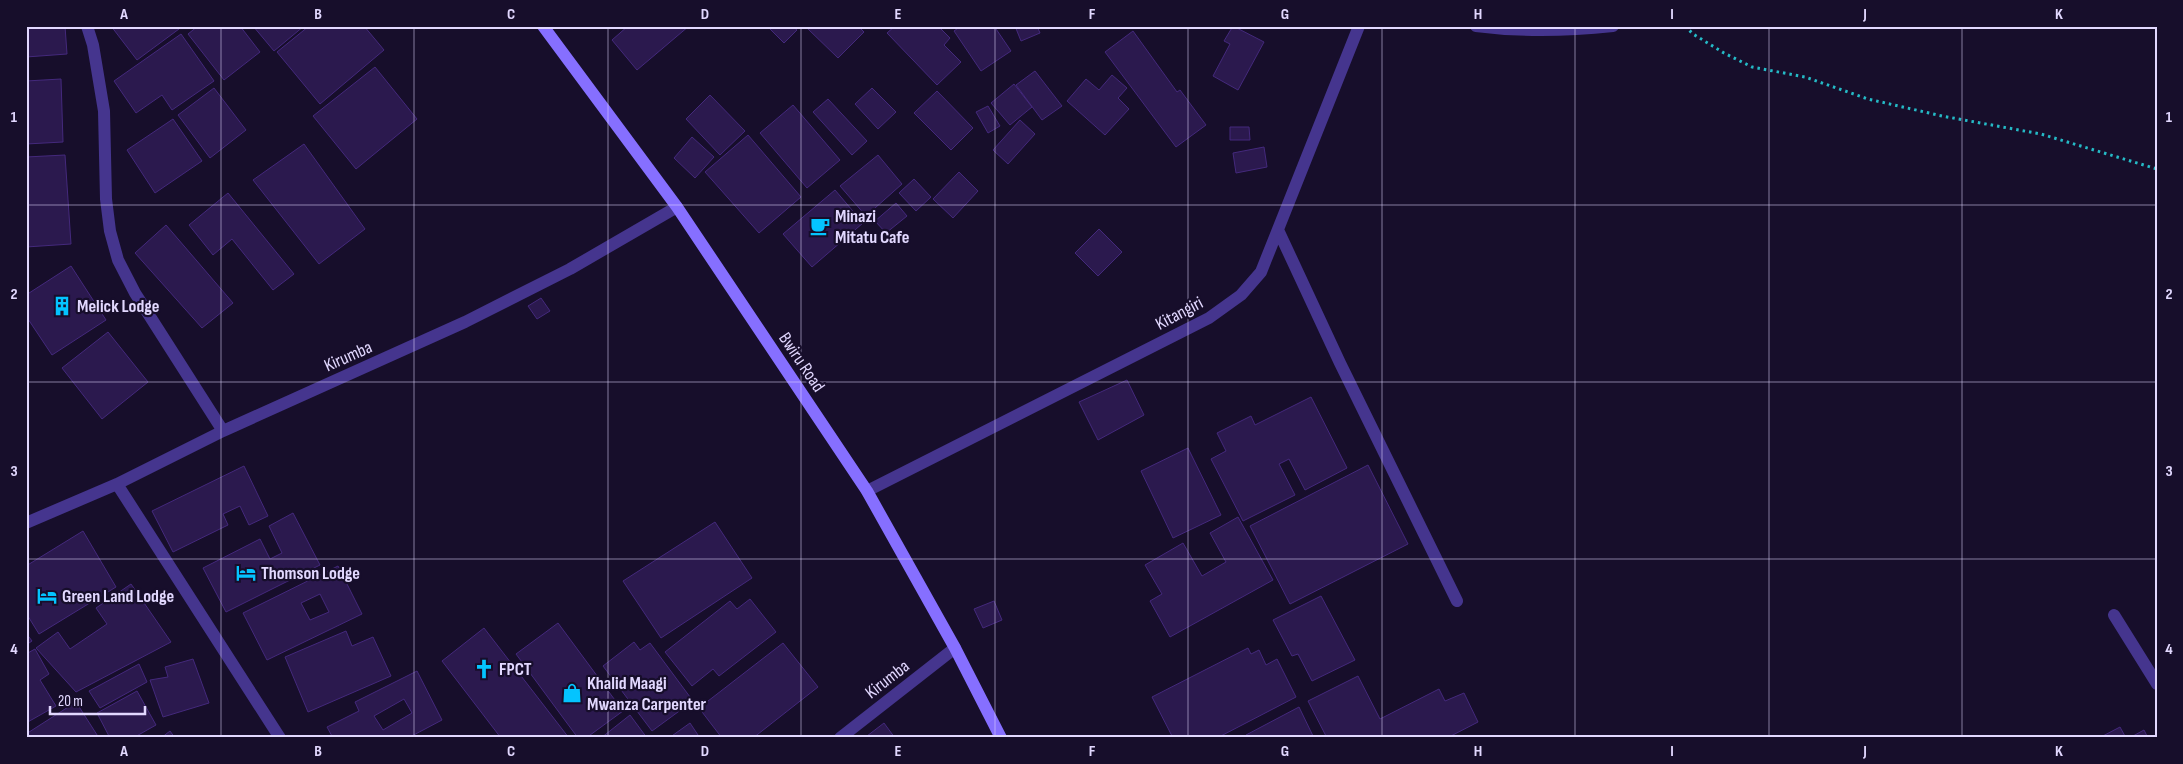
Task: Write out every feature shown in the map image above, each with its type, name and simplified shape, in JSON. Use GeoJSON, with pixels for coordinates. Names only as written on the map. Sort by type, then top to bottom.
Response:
{"type":"FeatureCollection","features":[{"type":"Feature","properties":{"kind":"main road","name":"Bwiru Road"},"geometry":{"type":"LineString","coordinates":[[543,26],[678,207],[868,491],[955,648],[1002,738]]}},
{"type":"Feature","properties":{"kind":"street"},"geometry":{"type":"LineString","coordinates":[[87,26],[93,45],[104,111],[106,199],[110,230],[118,260],[135,293],[223,431]]}},
{"type":"Feature","properties":{"kind":"street","name":"Kitangiri"},"geometry":{"type":"LineString","coordinates":[[868,491],[1209,318],[1241,295],[1261,272],[1279,232],[1359,26]]}},
{"type":"Feature","properties":{"kind":"street"},"geometry":{"type":"LineString","coordinates":[[1476,26],[1507,30],[1569,30],[1613,26]]}},
{"type":"Feature","properties":{"kind":"street","name":"Kirumba"},"geometry":{"type":"LineString","coordinates":[[28,518],[117,484],[223,431],[465,322],[570,269],[678,207]]}},
{"type":"Feature","properties":{"kind":"street"},"geometry":{"type":"LineString","coordinates":[[1279,232],[1340,363],[1457,601]]}},
{"type":"Feature","properties":{"kind":"street"},"geometry":{"type":"LineString","coordinates":[[117,484],[280,738]]}},
{"type":"Feature","properties":{"kind":"street"},"geometry":{"type":"LineString","coordinates":[[2114,615],[2157,684]]}},
{"type":"Feature","properties":{"kind":"street","name":"Kirumba"},"geometry":{"type":"LineString","coordinates":[[840,738],[955,648]]}},
{"type":"Feature","properties":{"kind":"path"},"geometry":{"type":"LineString","coordinates":[[1685,26],[1716,48],[1752,67],[1804,77],[1886,104],[2041,134],[2157,169]]}},
{"type":"Feature","properties":{"kind":"building"},"geometry":{"type":"Polygon","coordinates":[[[26,26],[65,26],[67,54],[26,57],[26,26]]]}},
{"type":"Feature","properties":{"kind":"building"},"geometry":{"type":"Polygon","coordinates":[[[111,26],[177,26],[179,29],[137,60],[111,26]]]}},
{"type":"Feature","properties":{"kind":"building"},"geometry":{"type":"Polygon","coordinates":[[[198,26],[240,26],[260,52],[224,80],[188,34],[198,26]]]}},
{"type":"Feature","properties":{"kind":"building"},"geometry":{"type":"Polygon","coordinates":[[[253,26],[304,26],[274,51],[253,26]]]}},
{"type":"Feature","properties":{"kind":"building"},"geometry":{"type":"Polygon","coordinates":[[[309,26],[364,26],[384,50],[320,104],[277,52],[309,26]]]}},
{"type":"Feature","properties":{"kind":"building"},"geometry":{"type":"Polygon","coordinates":[[[628,26],[689,26],[637,70],[612,40],[628,26]]]}},
{"type":"Feature","properties":{"kind":"building"},"geometry":{"type":"Polygon","coordinates":[[[767,26],[792,26],[797,30],[784,43],[767,26]]]}},
{"type":"Feature","properties":{"kind":"building"},"geometry":{"type":"Polygon","coordinates":[[[809,26],[858,26],[864,32],[838,58],[807,28],[809,26]]]}},
{"type":"Feature","properties":{"kind":"building"},"geometry":{"type":"Polygon","coordinates":[[[895,26],[938,26],[950,38],[944,45],[961,62],[937,85],[887,33],[895,26]]]}},
{"type":"Feature","properties":{"kind":"building"},"geometry":{"type":"Polygon","coordinates":[[[961,26],[994,26],[1011,51],[981,71],[954,31],[961,26]]]}},
{"type":"Feature","properties":{"kind":"building"},"geometry":{"type":"Polygon","coordinates":[[[1015,26],[1037,26],[1040,33],[1021,41],[1015,26]]]}},
{"type":"Feature","properties":{"kind":"building"},"geometry":{"type":"Polygon","coordinates":[[[1233,26],[1264,42],[1238,90],[1213,76],[1230,44],[1224,41],[1233,26]]]}},
{"type":"Feature","properties":{"kind":"building"},"geometry":{"type":"Polygon","coordinates":[[[1133,31],[1177,92],[1180,90],[1206,125],[1176,147],[1105,52],[1133,31]]]}},
{"type":"Feature","properties":{"kind":"building"},"geometry":{"type":"Polygon","coordinates":[[[181,34],[214,81],[172,110],[162,95],[136,113],[114,81],[181,34]]]}},
{"type":"Feature","properties":{"kind":"building"},"geometry":{"type":"Polygon","coordinates":[[[375,67],[417,119],[356,169],[313,116],[375,67]]]}},
{"type":"Feature","properties":{"kind":"building"},"geometry":{"type":"Polygon","coordinates":[[[1035,71],[1062,106],[1042,120],[1016,85],[1035,71]]]}},
{"type":"Feature","properties":{"kind":"building"},"geometry":{"type":"Polygon","coordinates":[[[1112,75],[1127,88],[1118,98],[1129,109],[1105,135],[1067,101],[1086,79],[1099,90],[1112,75]]]}},
{"type":"Feature","properties":{"kind":"building"},"geometry":{"type":"Polygon","coordinates":[[[61,79],[63,142],[26,144],[26,81],[61,79]]]}},
{"type":"Feature","properties":{"kind":"building"},"geometry":{"type":"Polygon","coordinates":[[[1014,84],[1032,107],[1010,125],[991,103],[1014,84]]]}},
{"type":"Feature","properties":{"kind":"building"},"geometry":{"type":"Polygon","coordinates":[[[214,88],[246,130],[210,158],[178,115],[214,88]]]}},
{"type":"Feature","properties":{"kind":"building"},"geometry":{"type":"Polygon","coordinates":[[[872,88],[896,112],[878,129],[855,104],[872,88]]]}},
{"type":"Feature","properties":{"kind":"building"},"geometry":{"type":"Polygon","coordinates":[[[937,91],[973,128],[951,150],[914,113],[937,91]]]}},
{"type":"Feature","properties":{"kind":"building"},"geometry":{"type":"Polygon","coordinates":[[[710,95],[745,131],[720,155],[686,119],[710,95]]]}},
{"type":"Feature","properties":{"kind":"building"},"geometry":{"type":"Polygon","coordinates":[[[828,99],[867,141],[852,155],[813,112],[828,99]]]}},
{"type":"Feature","properties":{"kind":"building"},"geometry":{"type":"Polygon","coordinates":[[[793,105],[840,160],[807,188],[760,133],[793,105]]]}},
{"type":"Feature","properties":{"kind":"building"},"geometry":{"type":"Polygon","coordinates":[[[988,106],[1000,126],[988,133],[976,112],[988,106]]]}},
{"type":"Feature","properties":{"kind":"building"},"geometry":{"type":"Polygon","coordinates":[[[173,119],[202,161],[155,193],[127,150],[173,119]]]}},
{"type":"Feature","properties":{"kind":"building"},"geometry":{"type":"Polygon","coordinates":[[[1020,120],[1035,134],[1008,164],[993,150],[1020,120]]]}},
{"type":"Feature","properties":{"kind":"building"},"geometry":{"type":"Polygon","coordinates":[[[1230,127],[1249,127],[1250,140],[1230,140],[1230,127]]]}},
{"type":"Feature","properties":{"kind":"building"},"geometry":{"type":"Polygon","coordinates":[[[748,135],[801,197],[759,233],[705,172],[748,135]]]}},
{"type":"Feature","properties":{"kind":"building"},"geometry":{"type":"Polygon","coordinates":[[[692,137],[714,157],[695,178],[674,158],[692,137]]]}},
{"type":"Feature","properties":{"kind":"building"},"geometry":{"type":"Polygon","coordinates":[[[304,144],[365,229],[319,264],[253,180],[304,144]]]}},
{"type":"Feature","properties":{"kind":"building"},"geometry":{"type":"Polygon","coordinates":[[[1264,147],[1267,167],[1236,173],[1233,153],[1264,147]]]}},
{"type":"Feature","properties":{"kind":"building"},"geometry":{"type":"Polygon","coordinates":[[[65,155],[71,244],[26,247],[26,157],[65,155]]]}},
{"type":"Feature","properties":{"kind":"building"},"geometry":{"type":"Polygon","coordinates":[[[878,155],[902,184],[866,216],[840,186],[878,155]]]}},
{"type":"Feature","properties":{"kind":"building"},"geometry":{"type":"Polygon","coordinates":[[[959,172],[978,191],[953,218],[933,199],[959,172]]]}},
{"type":"Feature","properties":{"kind":"building"},"geometry":{"type":"Polygon","coordinates":[[[914,179],[931,197],[916,211],[899,193],[914,179]]]}},
{"type":"Feature","properties":{"kind":"building"},"geometry":{"type":"Polygon","coordinates":[[[835,190],[863,223],[812,267],[783,234],[835,190]]]}},
{"type":"Feature","properties":{"kind":"building"},"geometry":{"type":"Polygon","coordinates":[[[228,193],[294,274],[273,290],[232,239],[213,255],[189,225],[228,193]]]}},
{"type":"Feature","properties":{"kind":"building"},"geometry":{"type":"Polygon","coordinates":[[[896,203],[907,216],[886,233],[875,221],[896,203]]]}},
{"type":"Feature","properties":{"kind":"building"},"geometry":{"type":"Polygon","coordinates":[[[166,225],[233,303],[202,328],[135,253],[166,225]]]}},
{"type":"Feature","properties":{"kind":"building"},"geometry":{"type":"Polygon","coordinates":[[[1099,229],[1122,252],[1098,276],[1075,253],[1099,229]]]}},
{"type":"Feature","properties":{"kind":"building","name":"Melick Lodge"},"geometry":{"type":"Polygon","coordinates":[[[71,266],[106,320],[52,355],[26,316],[26,295],[71,266]]]}},
{"type":"Feature","properties":{"kind":"building"},"geometry":{"type":"Polygon","coordinates":[[[541,298],[550,311],[537,319],[528,306],[541,298]]]}},
{"type":"Feature","properties":{"kind":"building"},"geometry":{"type":"Polygon","coordinates":[[[108,332],[148,382],[102,419],[62,368],[108,332]]]}},
{"type":"Feature","properties":{"kind":"building"},"geometry":{"type":"Polygon","coordinates":[[[1127,380],[1144,415],[1098,440],[1079,402],[1127,380]]]}},
{"type":"Feature","properties":{"kind":"building"},"geometry":{"type":"Polygon","coordinates":[[[1311,397],[1347,468],[1305,490],[1289,459],[1279,464],[1295,495],[1243,521],[1211,459],[1226,451],[1217,433],[1251,416],[1255,425],[1311,397]]]}},
{"type":"Feature","properties":{"kind":"building"},"geometry":{"type":"Polygon","coordinates":[[[1188,448],[1221,515],[1173,538],[1141,471],[1188,448]]]}},
{"type":"Feature","properties":{"kind":"building"},"geometry":{"type":"Polygon","coordinates":[[[1368,465],[1408,544],[1290,604],[1250,526],[1368,465]]]}},
{"type":"Feature","properties":{"kind":"building"},"geometry":{"type":"Polygon","coordinates":[[[244,466],[268,516],[249,525],[240,506],[223,514],[228,525],[173,552],[152,511],[244,466]]]}},
{"type":"Feature","properties":{"kind":"building"},"geometry":{"type":"Polygon","coordinates":[[[293,513],[320,565],[226,612],[203,568],[260,539],[270,559],[282,553],[269,526],[293,513]]]}},
{"type":"Feature","properties":{"kind":"building"},"geometry":{"type":"Polygon","coordinates":[[[1238,517],[1273,580],[1170,637],[1150,601],[1162,594],[1145,565],[1183,543],[1202,576],[1226,562],[1210,533],[1238,517]]]}},
{"type":"Feature","properties":{"kind":"building"},"geometry":{"type":"Polygon","coordinates":[[[715,522],[752,578],[661,638],[623,581],[715,522]]]}},
{"type":"Feature","properties":{"kind":"building"},"geometry":{"type":"Polygon","coordinates":[[[83,531],[116,587],[39,634],[26,613],[26,566],[83,531]]]}},
{"type":"Feature","properties":{"kind":"building"},"geometry":{"type":"Polygon","coordinates":[[[338,566],[362,614],[267,660],[243,613],[338,566]],[[320,594],[301,603],[310,620],[329,612],[320,594]]]}},
{"type":"Feature","properties":{"kind":"building"},"geometry":{"type":"Polygon","coordinates":[[[131,584],[171,642],[76,692],[36,648],[58,632],[70,649],[107,624],[96,608],[131,584]]]}},
{"type":"Feature","properties":{"kind":"building"},"geometry":{"type":"Polygon","coordinates":[[[1321,596],[1355,660],[1312,681],[1298,654],[1292,656],[1273,620],[1321,596]]]}},
{"type":"Feature","properties":{"kind":"building"},"geometry":{"type":"Polygon","coordinates":[[[750,599],[776,632],[719,676],[713,669],[692,686],[665,652],[730,601],[737,609],[750,599]]]}},
{"type":"Feature","properties":{"kind":"building"},"geometry":{"type":"Polygon","coordinates":[[[994,601],[1002,620],[983,628],[974,609],[994,601]]]}},
{"type":"Feature","properties":{"kind":"building"},"geometry":{"type":"Polygon","coordinates":[[[558,623],[623,711],[586,738],[578,738],[516,654],[558,623]]]}},
{"type":"Feature","properties":{"kind":"building"},"geometry":{"type":"Polygon","coordinates":[[[484,628],[569,738],[501,738],[442,661],[484,628]]]}},
{"type":"Feature","properties":{"kind":"building"},"geometry":{"type":"Polygon","coordinates":[[[346,631],[352,646],[373,637],[391,676],[308,712],[285,657],[346,631]]]}},
{"type":"Feature","properties":{"kind":"building"},"geometry":{"type":"Polygon","coordinates":[[[26,633],[32,641],[26,645],[26,633]]]}},
{"type":"Feature","properties":{"kind":"building"},"geometry":{"type":"Polygon","coordinates":[[[634,642],[640,650],[650,643],[693,701],[652,731],[603,666],[634,642]]]}},
{"type":"Feature","properties":{"kind":"building"},"geometry":{"type":"Polygon","coordinates":[[[783,643],[818,687],[753,738],[722,738],[699,708],[783,643]]]}},
{"type":"Feature","properties":{"kind":"building"},"geometry":{"type":"Polygon","coordinates":[[[1248,648],[1251,654],[1259,650],[1266,665],[1277,659],[1296,697],[1217,738],[1173,738],[1152,697],[1248,648]]]}},
{"type":"Feature","properties":{"kind":"building"},"geometry":{"type":"Polygon","coordinates":[[[35,649],[49,674],[40,680],[56,706],[26,723],[26,654],[35,649]]]}},
{"type":"Feature","properties":{"kind":"building"},"geometry":{"type":"Polygon","coordinates":[[[193,659],[209,703],[163,717],[150,680],[168,677],[165,667],[193,659]]]}},
{"type":"Feature","properties":{"kind":"building"},"geometry":{"type":"Polygon","coordinates":[[[139,664],[147,682],[100,708],[89,691],[139,664]]]}},
{"type":"Feature","properties":{"kind":"building"},"geometry":{"type":"Polygon","coordinates":[[[417,671],[442,720],[408,738],[333,738],[327,727],[359,711],[355,702],[417,671]],[[404,699],[374,716],[383,730],[412,713],[404,699]]]}},
{"type":"Feature","properties":{"kind":"building"},"geometry":{"type":"Polygon","coordinates":[[[1358,676],[1380,719],[1439,689],[1445,701],[1464,693],[1478,722],[1447,738],[1327,738],[1308,701],[1358,676]]]}},
{"type":"Feature","properties":{"kind":"building"},"geometry":{"type":"Polygon","coordinates":[[[137,691],[156,725],[133,738],[110,738],[97,713],[137,691]]]}},
{"type":"Feature","properties":{"kind":"building"},"geometry":{"type":"Polygon","coordinates":[[[76,702],[99,738],[26,738],[26,734],[76,702]]]}},
{"type":"Feature","properties":{"kind":"building"},"geometry":{"type":"Polygon","coordinates":[[[1299,707],[1314,738],[1247,738],[1246,735],[1299,707]]]}},
{"type":"Feature","properties":{"kind":"building"},"geometry":{"type":"Polygon","coordinates":[[[630,715],[647,738],[601,738],[630,715]]]}},
{"type":"Feature","properties":{"kind":"building"},"geometry":{"type":"Polygon","coordinates":[[[690,723],[700,738],[669,738],[690,723]]]}},
{"type":"Feature","properties":{"kind":"building"},"geometry":{"type":"Polygon","coordinates":[[[884,723],[895,738],[868,738],[867,736],[884,723]]]}},
{"type":"Feature","properties":{"kind":"building"},"geometry":{"type":"Polygon","coordinates":[[[2120,727],[2126,738],[2099,738],[2120,727]]]}},
{"type":"Feature","properties":{"kind":"building"},"geometry":{"type":"Polygon","coordinates":[[[2144,730],[2148,738],[2129,738],[2133,736],[2144,730]]]}},
{"type":"Feature","properties":{"kind":"building"},"geometry":{"type":"Polygon","coordinates":[[[170,731],[175,738],[161,738],[170,731]]]}},
{"type":"Feature","properties":{"kind":"place","name":"Minazi Mitatu Cafe"},"geometry":{"type":"Point","coordinates":[820,226]}},
{"type":"Feature","properties":{"kind":"place","name":"Melick Lodge"},"geometry":{"type":"Point","coordinates":[62,306]}},
{"type":"Feature","properties":{"kind":"place","name":"Thomson Lodge"},"geometry":{"type":"Point","coordinates":[246,573]}},
{"type":"Feature","properties":{"kind":"place","name":"Green Land Lodge"},"geometry":{"type":"Point","coordinates":[47,596]}},
{"type":"Feature","properties":{"kind":"place","name":"FPCT"},"geometry":{"type":"Point","coordinates":[484,669]}},
{"type":"Feature","properties":{"kind":"place","name":"Khalid Maagi Mwanza Carpenter"},"geometry":{"type":"Point","coordinates":[572,693]}}]}
